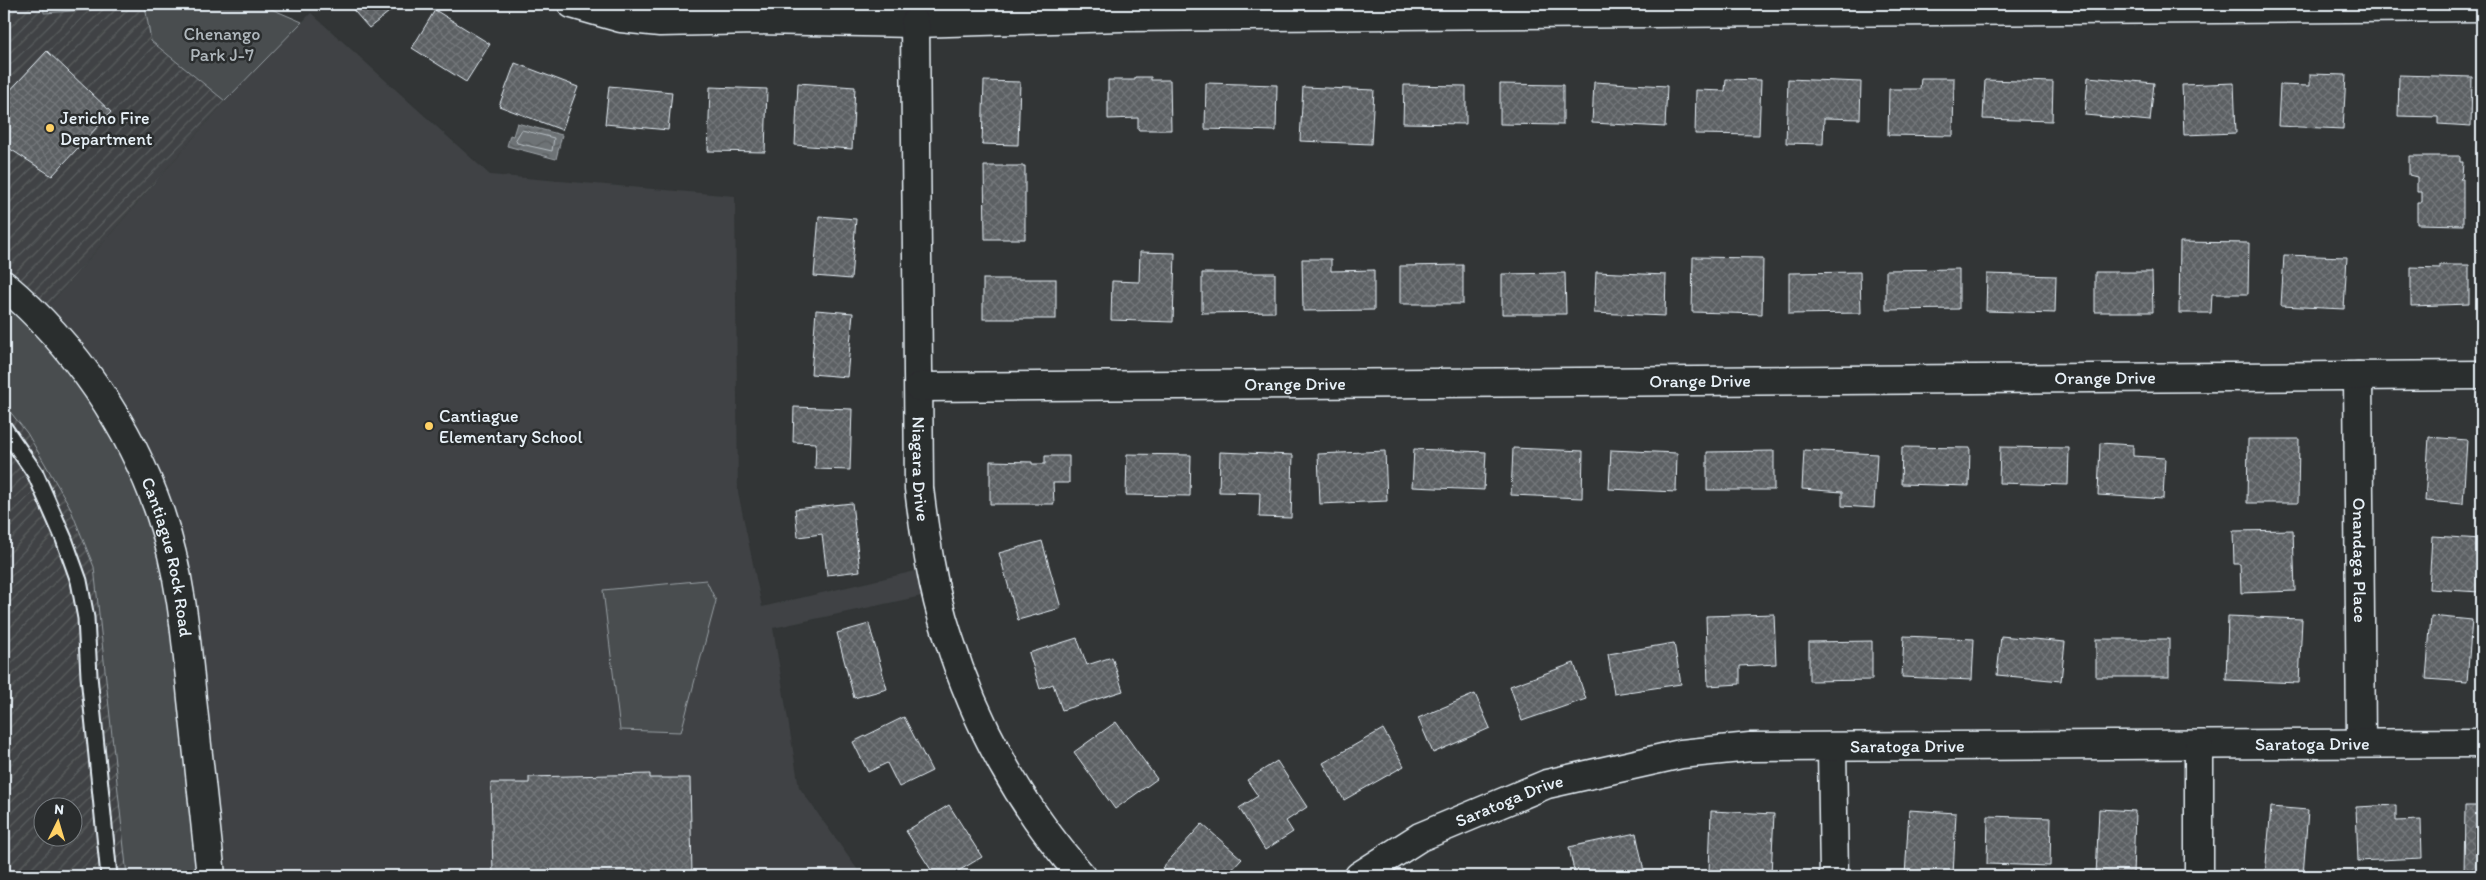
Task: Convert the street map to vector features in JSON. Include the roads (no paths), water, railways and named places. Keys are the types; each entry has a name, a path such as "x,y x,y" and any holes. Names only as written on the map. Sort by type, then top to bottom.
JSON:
{"street":[{"path":"572,4 621,18 660,22 757,12 915,23 1122,11 2482,7"},
{"name":"Niagara Drive","path":"915,23 919,387 918,488 927,551 948,636 974,707 1017,790 1061,853 1082,876"},
{"name":"Cantiague Rock Road","path":"4,285 62,342 102,394 139,458 160,514 178,584 187,635 210,876"},
{"name":"Orange Drive","path":"919,387 2482,375"},
{"name":"Onandaga Place","path":"2358,376 2361,742"},
{"name":"Saratoga Drive","path":"1359,876 1420,837 1546,784 1681,754 1750,747 2199,746 2361,742 2482,742"},
{"path":"2199,746 2199,876"},
{"path":"1832,748 1834,876"}],"lane":[{"path":"4,428 35,473 64,539 79,581 86,618 90,684 110,876"}],"water":[{"path":"517,123 562,135 556,159 507,146 510,135 513,136"}],"place":[{"name":"Jericho Fire Department","path":"50,128"},
{"name":"Cantiague Elementary School","path":"429,426"}],"park label":[{"name":"Chenango Park J-7","path":"222,44"}]}
